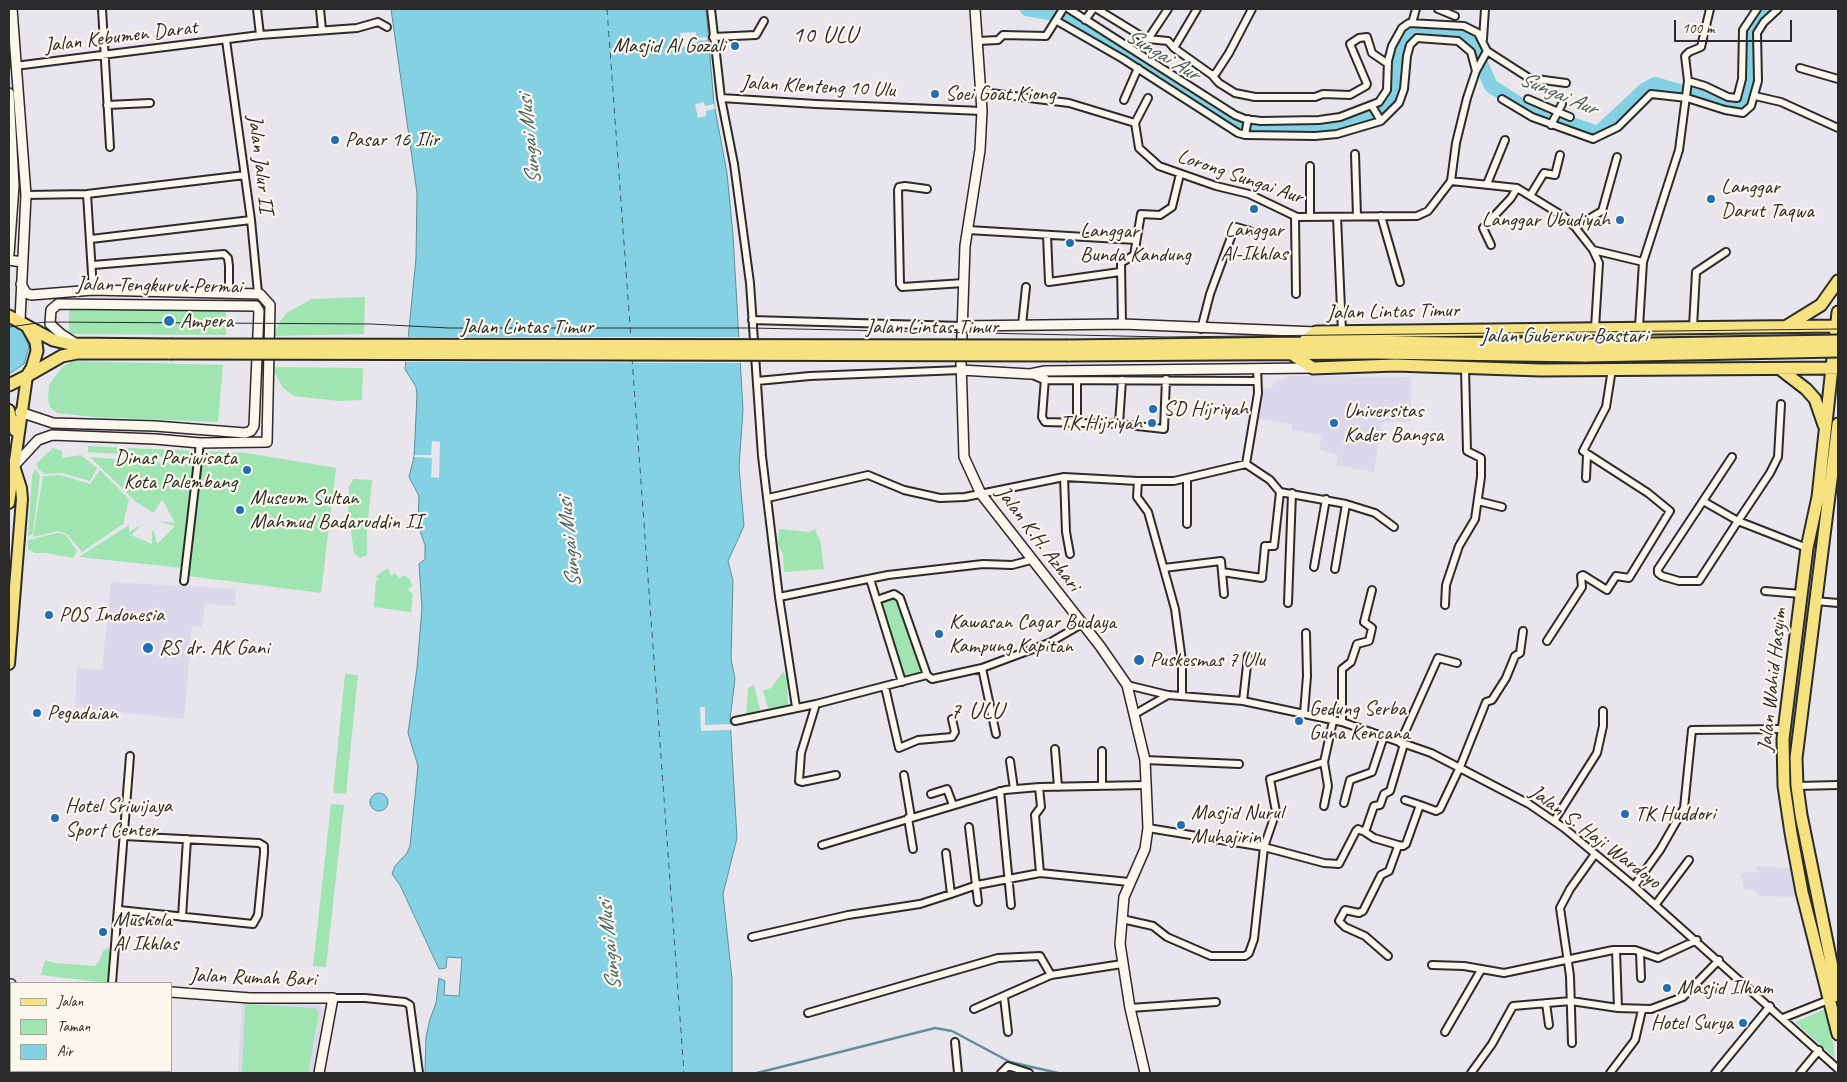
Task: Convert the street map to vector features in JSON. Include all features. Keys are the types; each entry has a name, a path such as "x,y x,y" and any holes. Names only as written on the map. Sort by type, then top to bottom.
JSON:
{"highway":[{"path":"1786,327 1821,305 1838,281"},
{"name":"Jalan Wahid Hasyim","path":"1835,997 1791,833 1784,786 1784,729 1807,548 1818,497 1836,368 1838,312"},
{"name":"Jalan Lintas Timur","path":"9,316 59,342 170,349"},
{"path":"24,323 36,342 38,351 36,360 27,376"},
{"name":"Jalan Lintas Timur","path":"1068,350 1302,343 1316,332 1837,326"},
{"path":"1755,368 1765,353 1767,345 1766,336 1758,327"},
{"path":"1492,343 1500,331"},
{"path":"1387,332 1376,348 1395,365"},
{"name":"Jalan Gubernur Bastari","path":"1302,343 1474,354 1838,341"},
{"name":"Jalan Gubernur Bastari","path":"1290,353 1492,343 1586,351 1838,352"},
{"name":"Jalan Lintas Timur","path":"9,385 62,356 77,353 170,349 1068,350 1290,353"},
{"path":"1290,353 1313,368 1395,365 1491,369 1836,368"},
{"path":"1474,354 1491,369"},
{"path":"1780,369 1806,389 1815,399 1821,410 1827,434"},
{"name":"Jalan Wahid Hasyim","path":"1838,424 1798,725 1797,786 1835,959 1835,997 1838,1034"}],"main road":[{"path":"9,503 20,412 27,376"},
{"path":"9,410 17,439"},
{"path":"9,664 22,499 21,488 14,466"},
{"path":"9,568 17,560"}],"street":[{"path":"102,9 110,147"},
{"path":"258,9 260,35"},
{"path":"320,9 322,30"},
{"path":"711,9 712,38 721,98"},
{"name":"Jalan K.H. Azhari","path":"975,9 982,110 980,150 968,230 964,283 961,442 964,457 981,494 1127,685 1145,760 1148,828 1145,849 1127,890"},
{"path":"978,41 998,40 1003,35 1046,36 1063,9"},
{"path":"1069,9 1235,115 1246,128 1316,136 1337,134 1380,119 1399,103 1404,89 1410,45 1417,38 1458,41 1470,52 1477,70"},
{"path":"1085,20 1095,9 1148,39 1168,41 1174,48 1212,75 1219,83 1236,93 1255,97 1315,97 1322,94 1350,95 1366,86 1367,84 1350,44 1359,38 1367,38 1372,53 1388,64"},
{"path":"1148,39 1168,9"},
{"path":"1174,48 1197,9"},
{"path":"1212,75 1216,73 1229,53 1252,9"},
{"path":"1412,23 1416,9"},
{"path":"1438,9 1455,16"},
{"path":"1452,24 1457,9"},
{"path":"1485,9 1483,39 1486,53 1529,78 1566,83"},
{"path":"1638,327 1643,262 1679,150 1687,97 1687,53 1701,47 1710,9"},
{"path":"1688,83 1705,86 1728,97 1737,98 1742,79 1743,30 1757,9"},
{"path":"1502,99 1532,117 1593,138 1618,127 1651,94 1687,97 1725,110 1743,112 1749,110 1755,96 1758,81 1757,33 1764,22 1778,9"},
{"path":"11,14 12,67 26,195 21,284 24,323"},
{"path":"1057,20 1138,68 1238,133 1246,128 1277,122 1340,117 1373,107 1385,96 1388,64 1399,33 1405,25 1412,23 1452,24 1474,30 1483,39"},
{"path":"712,38 756,35 764,21"},
{"name":"Jalan Kebumen Darat","path":"12,67 260,35 357,28 378,22 387,27"},
{"name":"Jalan Jalur II","path":"226,40 251,220 258,293"},
{"name":"Lorong Sungai Aur","path":"1135,123 1140,150 1158,166 1249,194 1295,216 1417,216 1428,211 1451,181 1456,143 1477,70 1486,53"},
{"path":"1124,100 1138,68"},
{"path":"1800,68 1838,79"},
{"path":"982,92 1069,103 1135,123 1148,98"},
{"path":"9,93 10,152 14,186 9,254"},
{"path":"1755,96 1781,102 1838,128"},
{"name":"Jalan Klenteng 10 Ulu","path":"796,707 779,597 759,426 750,283 734,164 721,98 982,110"},
{"path":"1528,99 1557,114 1570,117"},
{"path":"107,106 150,103"},
{"path":"1552,123 1562,104"},
{"path":"1373,107 1380,119"},
{"path":"1487,184 1505,140"},
{"path":"1355,154 1357,216"},
{"path":"1530,196 1544,173 1555,175 1560,155"},
{"path":"1575,227 1602,211 1617,157"},
{"path":"1310,166 1310,217"},
{"path":"1122,324 1120,263 1133,256 1142,213 1160,215 1172,207 1180,174"},
{"path":"26,195 87,194 245,175"},
{"path":"1451,181 1517,188 1562,216 1575,227 1593,250 1599,262 1595,328"},
{"path":"927,189 905,186 899,187 898,190 900,284 902,287 964,283"},
{"path":"1491,246 1483,228 1511,198 1517,188"},
{"path":"87,194 93,265 93,290"},
{"path":"1295,216 1296,294"},
{"path":"1380,216 1400,282"},
{"path":"1337,217 1342,332"},
{"path":"91,239 251,220"},
{"path":"1201,329 1210,294 1234,229 1236,227 1250,231"},
{"path":"968,230 1136,240"},
{"path":"1047,234 1049,282 1120,272"},
{"path":"1593,250 1643,262"},
{"path":"1693,327 1696,272 1726,252"},
{"path":"93,265 224,254 228,258 229,293"},
{"path":"9,260 22,262"},
{"name":"Jalan Tengkuruk Permai","path":"21,284 28,294 93,290 258,293"},
{"path":"1022,325 1026,287"},
{"path":"58,292 58,304"},
{"path":"14,466 38,440 52,435 155,439 200,444 267,442 270,305 258,293"},
{"name":"Jalan Tengkuruk Permai","path":"20,412 53,423 155,426 245,433 251,431 256,422 259,311 256,306 58,304 51,310 50,324 60,334 78,344"},
{"path":"752,320 962,326 1122,324 1201,329 1316,332"},
{"path":"1045,376 1257,368 1313,368"},
{"path":"1248,458 1258,393 1257,368"},
{"path":"1445,605 1448,579 1461,541 1475,519 1478,501 1481,458 1468,452 1465,368"},
{"path":"1547,641 1582,586 1581,576 1584,575 1607,590 1616,576 1629,578 1670,511 1636,485 1587,455 1583,448 1606,407 1612,369"},
{"path":"757,382 810,376 961,370 1030,374 1077,381 1166,379 1257,381"},
{"path":"1045,376 1042,420 1045,422 1119,424 1164,429 1166,379"},
{"path":"1119,424 1122,380"},
{"path":"1077,381 1077,422"},
{"path":"1732,456 1658,570 1658,573 1662,576 1679,580 1697,581 1770,473 1778,457 1781,404"},
{"path":"155,426 155,439"},
{"path":"184,581 200,444"},
{"path":"1586,478 1587,455"},
{"path":"768,498 868,475 904,490 928,496 963,497 1064,477 1160,482 1187,478 1248,458"},
{"path":"1248,458 1280,492 1326,499 1375,513 1394,528"},
{"path":"1064,477 1066,532 1070,554"},
{"path":"1187,478 1187,524"},
{"path":"1138,481 1138,497 1148,512 1164,568 1179,634 1182,696"},
{"path":"1222,572 1262,578 1265,546 1274,546 1280,492"},
{"path":"1288,603 1292,493"},
{"path":"1314,567 1326,499"},
{"path":"1478,501 1502,507"},
{"path":"1704,501 1738,521 1807,548"},
{"path":"1335,569 1346,504"},
{"path":"779,597 870,579 983,564 1012,566 1031,560"},
{"path":"1164,568 1222,562 1224,594"},
{"path":"870,579 902,682"},
{"path":"1342,722 1342,669 1351,662 1357,644 1369,642 1372,628 1364,622 1372,590"},
{"path":"1765,591 1801,594"},
{"path":"877,600 894,594 900,598 927,675"},
{"path":"1815,601 1838,603"},
{"path":"735,721 816,704 927,675 936,679 982,668 1049,643 1082,624"},
{"path":"1405,800 1438,811 1460,768 1486,703 1492,700 1506,678 1516,656 1520,653 1523,631"},
{"path":"1304,712 1307,676 1306,633"},
{"path":"1243,701 1248,656"},
{"path":"1365,832 1373,808 1380,805 1384,794 1390,790 1402,744 1438,658 1456,663"},
{"path":"982,668 996,734"},
{"name":"Jalan S. Haji Wardoyo","path":"1127,685 1168,696 1243,701 1304,712 1342,722 1431,754 1529,804 1596,854 1656,904 1838,1069"},
{"path":"886,687 898,747 918,740 952,737 955,734 952,719"},
{"name":"Jalan S. Haji Wardoyo","path":"1135,714 1168,696"},
{"path":"816,704 801,753 799,781 836,775"},
{"path":"1554,822 1597,752 1604,726 1603,711"},
{"path":"1324,806 1328,786 1324,762 1333,721"},
{"path":"1634,886 1660,850 1684,808 1692,730 1784,729"},
{"path":"1344,803 1350,780 1372,772 1384,736"},
{"path":"1055,749 1058,787"},
{"path":"1102,751 1102,785"},
{"path":"112,982 130,756"},
{"path":"1010,760 1014,789"},
{"path":"1145,760 1239,764"},
{"path":"1122,918 1153,926 1167,936 1211,956 1245,956 1252,948 1254,940 1264,848 1276,812 1270,779 1324,762"},
{"path":"904,775 913,849"},
{"path":"822,845 909,817 1014,789 1147,785"},
{"path":"1797,786 1838,785"},
{"path":"1040,787 1041,807 1035,815 1040,873"},
{"path":"931,794 947,789 953,805"},
{"path":"1000,792 1011,904"},
{"path":"1148,828 1264,848 1337,865 1358,829 1374,838 1404,846 1420,805"},
{"path":"969,827 978,902"},
{"path":"119,910 253,924 258,915 264,853 264,846 260,843 124,836"},
{"path":"182,917 187,839"},
{"path":"1388,956 1365,936 1342,925 1339,919 1345,910 1360,913 1363,911 1381,875 1389,871 1398,845"},
{"path":"946,853 951,894"},
{"path":"1572,1042 1572,1001 1560,905 1596,854"},
{"path":"1656,904 1689,860"},
{"path":"752,937 848,915 920,904 977,884 1008,877 1040,873 1127,890 1122,918 1122,964 1144,1071"},
{"path":"1432,965 1464,966 1494,972 1514,972 1567,958 1616,950 1640,952 1658,958 1697,940"},
{"path":"1616,950 1618,1008"},
{"path":"1640,952 1641,978"},
{"path":"808,1013 998,958 1040,956 1051,975"},
{"path":"1471,1073 1492,1044 1513,1006 1572,1001 1618,1008 1651,1009 1683,997 1719,960"},
{"path":"974,1009 1051,975 1122,964"},
{"path":"1445,1032 1482,970"},
{"name":"Jalan Rumah Bari","path":"172,992 250,998 332,998"},
{"path":"1004,997 1008,1032"},
{"path":"1783,1018 1835,997"},
{"path":"319,1073 332,998 365,998 405,1002 410,1005 419,1073"},
{"path":"1130,1008 1216,1002"},
{"path":"1546,1003 1549,1025"},
{"path":"1715,1073 1770,1006"},
{"path":"1610,1073 1635,1040 1642,1010"},
{"path":"955,1042 958,1073"},
{"path":"1800,1073 1819,1050"},
{"path":"1001,1073 1008,1066 1029,1073"}],"shaded area":[{"name":"Universitas Kader Bangsa","path":"1289,376 1411,377 1411,422 1382,422 1374,472 1336,465 1338,455 1319,450 1322,435 1292,430 1292,424 1259,419 1263,388 1270,389 1276,381"},
{"name":"RS dr. AK Gani","path":"111,582 236,589 235,606 205,604 202,627 192,626 184,719 75,707 77,668 102,670"},
{"path":"1757,866 1794,869 1799,897 1759,896 1754,890 1744,889 1741,874 1746,872 1756,873"},
{"path":"242,1000 319,1004 324,1009 313,1073 238,1073"}],"green space":[{"path":"365,297 364,334 274,336 278,324 288,312 312,299"},
{"path":"69,308 226,311 226,335 69,334"},
{"path":"73,361 223,365 218,422 93,417 57,413 50,407 48,399 49,385 62,367"},
{"path":"272,367 363,368 362,400 339,401 294,396 283,388"},
{"path":"88,446 195,451 194,459 88,452"},
{"path":"53,448 62,451 62,458 81,455 97,468 90,481 62,473 45,474 38,469 36,464"},
{"path":"202,451 247,453 336,468 321,593 188,576"},
{"path":"90,457 194,465 183,568 79,557 129,525 129,532 142,524 131,535 152,544 152,531 154,531 157,544 175,526 159,521 175,523 162,499 154,513 136,502"},
{"path":"35,469 40,476 33,533 28,537 32,476"},
{"path":"100,470 129,499 123,524 82,552 67,534 58,531 33,537 43,476 60,475 90,484"},
{"path":"354,479 372,480 367,529 367,555 360,558 354,553 348,511 349,486"},
{"path":"779,529 809,532 815,529 821,544 824,569 784,572 783,554 778,545"},
{"path":"57,533 66,535 77,551 73,558 35,553 28,549 28,540"},
{"path":"388,568 391,576 395,573 400,579 403,575 410,579 412,586 408,590 413,594 411,612 374,607 376,580 379,580 376,576"},
{"path":"897,598 923,671 905,677 881,603"},
{"path":"783,672 787,678 788,705 768,708 763,691 771,688"},
{"path":"345,674 358,675 346,794 333,793"},
{"path":"754,685 760,710 746,715 748,688"},
{"path":"331,804 344,805 326,967 313,966"},
{"path":"107,948 113,952 108,982 41,975 45,960 54,963 95,966 100,960 103,951"},
{"path":"245,1004 315,1008 319,1013 308,1073 242,1073"},
{"path":"1828,1008 1835,1058 1795,1022"}],"water":[{"name":"Sungai Musi","path":"391,9 706,9 714,104 727,173 733,235 743,410 739,467 744,526 728,561 733,581 731,659 735,679 730,719 737,838 723,894 732,979 732,1073 425,1073 426,1037 436,1003 439,978 445,981 444,995 459,996 462,958 447,957 446,968 439,969 400,885 392,874 395,866 407,853 410,846 418,766 408,733 417,668 422,608 419,564 425,559 425,545 418,525 419,496 409,477 414,457 417,395 416,387 405,369 416,258 417,193"},
{"path":"9,322 23,331 29,347 24,364 9,374"},
{"path":"375,793 383,793 388,798 386,809 375,811 370,806 370,798"}],"pier":[{"path":"696,32 696,38 707,37 707,40 696,41 696,46 681,47 680,33"},
{"path":"704,102 705,106 714,104 715,109 706,111 706,116 698,118 695,104"},
{"path":"405,337 742,337 743,363 402,362"},
{"path":"432,441 440,442 439,478 431,477 432,458 414,457 415,455 431,455"},
{"path":"700,707 705,707 705,725 731,724 731,730 701,731"}],"waterway":[{"name":"Sungai Aur","path":"1027,9 1054,14 1189,94 1243,129 1262,131 1347,126 1384,110 1392,98 1396,77 1396,62 1402,43 1412,34 1452,34 1464,38 1473,45 1491,86 1524,107 1598,133 1644,90 1655,84 1732,106 1740,103 1750,83 1748,37 1769,9"},
{"path":"757,1073 935,1028 952,1031 1010,1062 1058,1073"}],"ferry route":[{"path":"607,9 631,339"},
{"path":"632,358 684,1073"}],"tram line":[{"path":"9,327 45,322 371,324 449,328 751,328 1166,337 1838,329"}],"place":[{"name":"Masjid Al Gozali","path":"735,46"},
{"name":"Soei Goat Kiong","path":"935,94"},
{"name":"Pasar 16 Ilir","path":"335,140"},
{"name":"Langgar Darut Taqwa","path":"1711,199"},
{"name":"Langgar Al-Ikhlas","path":"1254,209"},
{"name":"Langgar Ubudiyah","path":"1620,220"},
{"name":"Langgar Bunda Kandung","path":"1070,243"},
{"name":"Ampera","path":"169,321"},
{"name":"SD Hijriyah","path":"1153,409"},
{"name":"TK Hijriyah","path":"1152,423"},
{"name":"Universitas Kader Bangsa","path":"1334,423"},
{"name":"Dinas Pariwisata Kota Palembang","path":"247,470"},
{"name":"Museum Sultan Mahmud Badaruddin II","path":"240,510"},
{"name":"POS Indonesia","path":"49,615"},
{"name":"Kawasan Cagar Budaya Kampung Kapitan","path":"939,634"},
{"name":"RS dr. AK Gani","path":"148,648"},
{"name":"Puskesmas 7 Ulu","path":"1139,660"},
{"name":"Pegadaian","path":"37,713"},
{"name":"Gedung Serba Guna Kencana","path":"1299,721"},
{"name":"TK Huddori","path":"1625,814"},
{"name":"Hotel Sriwijaya Sport Center","path":"55,818"},
{"name":"Masjid Nurul Muhajirin","path":"1181,825"},
{"name":"Mushola Al Ikhlas","path":"103,932"},
{"name":"Masjid Ilham","path":"1667,988"},
{"name":"Hotel Surya","path":"1743,1023"}],"district":[{"name":"10 ULU","path":"825,36"},
{"name":"7 ULU","path":"977,712"}]}
